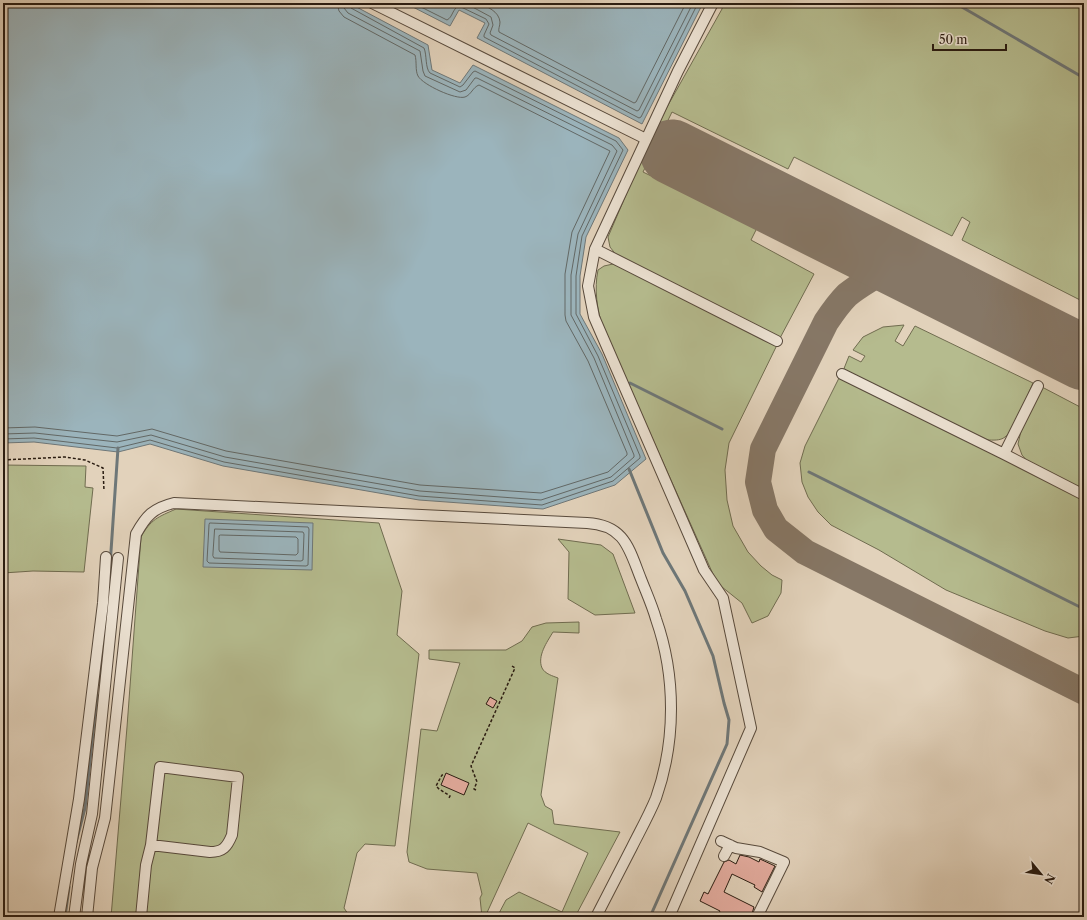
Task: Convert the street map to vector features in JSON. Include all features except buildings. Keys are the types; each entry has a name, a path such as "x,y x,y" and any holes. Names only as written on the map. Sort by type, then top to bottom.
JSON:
{"street":[{"path":"372,3 646,139"},
{"path":"669,917 751,728 723,598 704,570 594,317 588,286 595,249 678,71 713,3"},
{"path":"595,249 778,341"},
{"path":"842,374 1084,495"},
{"path":"1004,454 1038,386"},
{"path":"87,917 92,868 105,818 136,534 143,520 153,511 162,506 174,503 594,523 610,527 620,535 628,546 657,619 667,659 671,718 670,737 656,798 596,917"},
{"path":"59,917 66,854 80,792 103,603 106,557"},
{"path":"74,917 81,864 92,814 118,558"},
{"path":"140,917 146,865 151,845 160,768 238,777 232,835 229,843 224,849 218,852 210,852 151,845"},
{"path":"724,856 726,843 736,848 760,852 784,862 757,917"}],"path":[{"path":"3,460 65,457 85,460 103,468 104,491"},
{"path":"476,790 474,789 477,782 471,766 515,668 512,666"},
{"path":"443,776 442,775 436,786 450,796 450,798"}],"green space":[{"path":"723,3 1084,3 1084,302 962,240 970,222 962,217 952,236 794,157 788,169 672,112 643,172 757,228 751,240 814,274 780,338 617,256 610,247 608,237 637,169 667,107 722,9"},
{"path":"613,264 777,345 729,443 725,470 727,500 733,526 748,552 761,566 772,575 782,580 781,593 768,616 752,623 742,603 717,583 603,328 597,299 596,285 598,270 604,266"},
{"path":"904,325 895,341 903,346 915,326 1033,383 1017,420 1005,437 999,440 987,440 843,371 849,356 861,362 865,356 853,350 863,337 883,327"},
{"path":"840,376 1084,499 1084,636 1068,638 1045,631 946,590 879,550 831,525 818,512 808,497 802,482 800,463 805,446"},
{"path":"1042,387 1084,409 1084,491 1029,463 1022,455 1018,444 1021,431"},
{"path":"3,465 86,466 85,487 93,488 84,572 33,571 3,573"},
{"path":"176,509 379,523 402,591 397,635 419,654 395,846 365,844 357,853 344,908 350,917 111,917 141,537 152,522 164,514"},
{"path":"558,539 601,545 613,554 635,613 595,615 568,599 569,552"},
{"path":"579,622 579,633 553,632 542,654 541,663 543,670 558,678 541,795 545,806 552,810 554,824 620,832 575,917 497,917 506,900 519,892 562,912 588,853 528,823 485,917 482,917 480,898 482,894 477,873 427,869 409,862 407,852 421,729 437,731 460,663 429,659 429,650 506,650 522,641 532,627 546,623"}],"water":[{"path":"3,3 349,3 428,45 432,70 460,83 473,65 619,138 628,150 586,237 580,276 580,314 602,354 646,459 615,485 543,509 419,500 223,466 150,444 118,452 34,442 3,443"},
{"path":"405,3 703,3 642,124 477,38 485,23 459,10 450,26"},
{"path":"205,519 313,523 312,570 203,567"}],"waterway":[{"path":"955,3 1084,78"},
{"path":"630,383 722,429"},
{"path":"110,566 118,448"},
{"path":"629,469 663,553 685,591 713,656 729,720 727,744 650,917"},
{"path":"809,472 1084,609"},
{"path":"76,842 85,808 97,695"},
{"path":"65,917 69,887"}],"taxiway":[{"path":"897,264 865,282 847,295 826,322 763,449 758,482 765,510 776,529 805,552 1084,692"}],"runway":[{"path":"672,152 1084,358"}]}
